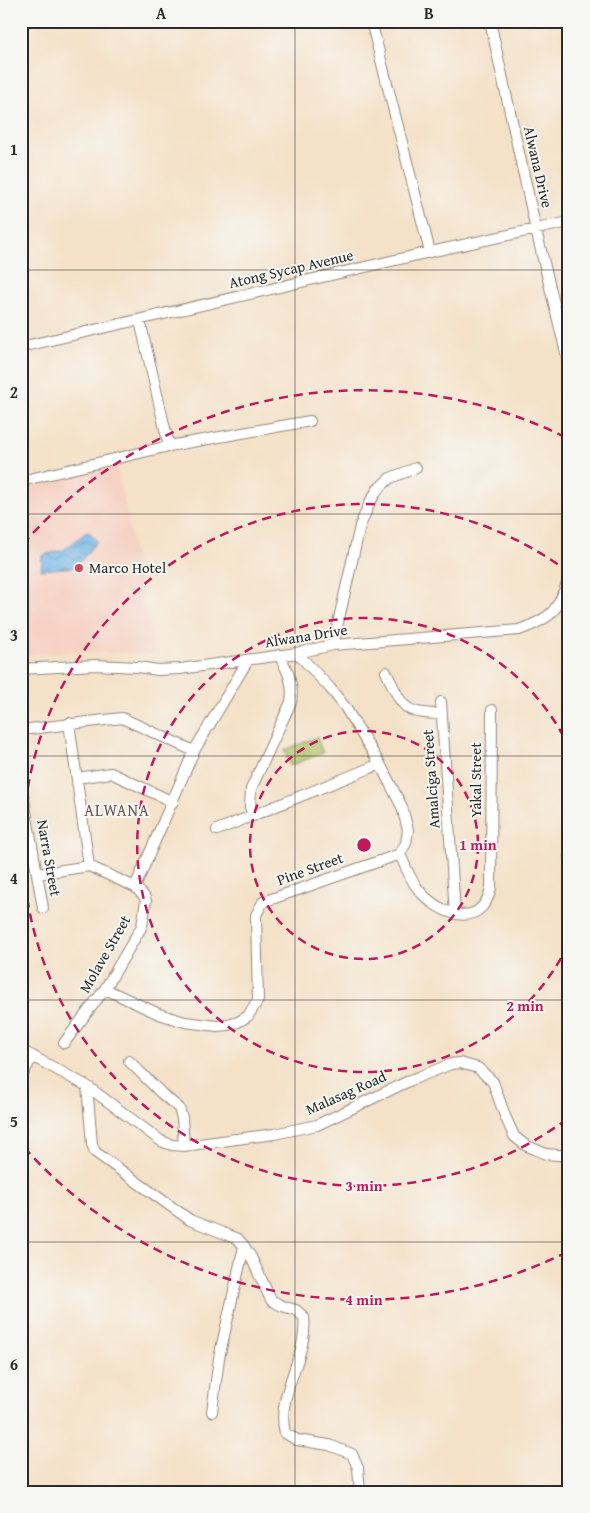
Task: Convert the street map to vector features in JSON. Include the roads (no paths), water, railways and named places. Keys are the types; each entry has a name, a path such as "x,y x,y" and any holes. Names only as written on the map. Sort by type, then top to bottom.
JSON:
{"street":[{"path":"370,21 430,252"},
{"name":"Alwana Drive","path":"490,21 536,230 568,361 569,378"},
{"name":"Atong Sycap Avenue","path":"21,347 140,321 430,252 569,222"},
{"path":"140,321 169,446"},
{"path":"21,481 169,446 310,422"},
{"path":"333,645 360,526 370,502 378,489 390,478 416,468"},
{"name":"Alwana Drive","path":"21,669 95,665 158,670 297,653 333,645 519,630 548,617 561,599 569,578"},
{"path":"297,653 345,707 380,764 402,807 408,830 406,843 400,854 418,888 437,906 455,914"},
{"path":"252,816 250,807 251,789 291,702 292,683 279,655"},
{"path":"36,874 89,866 135,887 194,751 248,660"},
{"path":"386,672 399,697 411,711 422,714 442,714"},
{"name":"Amalciga Street","path":"441,702 455,914"},
{"name":"Yakal Street","path":"455,914 468,914 483,908 489,899 491,888 492,710"},
{"path":"21,730 122,718 194,751"},
{"path":"70,723 89,866"},
{"path":"217,830 380,764"},
{"path":"77,778 111,773 172,802"},
{"name":"Narra Street","path":"21,783 43,908"},
{"name":"Pine Street","path":"105,989 159,1014 185,1022 217,1026 238,1022 248,1016 258,1000 256,915 263,902 400,854"},
{"name":"Molave Street","path":"64,1043 105,989 142,926 146,901 144,896 135,887"},
{"name":"Malasag Road","path":"21,1050 87,1086 161,1141 172,1145 184,1146 274,1134 317,1125 411,1080 451,1064 460,1063 478,1068 493,1082 514,1136 525,1145 546,1154 569,1156"},
{"path":"21,1077 34,1056"},
{"path":"129,1061 179,1108 182,1118 184,1146"},
{"path":"87,1086 92,1144 95,1152 190,1220 238,1239 244,1246 271,1300 296,1310 304,1317 306,1330 288,1390 282,1423 285,1433 296,1440 329,1445 352,1454 358,1468 360,1492"},
{"path":"212,1412 218,1358 244,1246"}],"water":[{"path":"88,531 97,541 76,567 41,570 42,555 64,550"}],"place":[{"name":"Marco Hotel","path":"79,568"}],"district":[{"name":"ALWANA","path":"117,810"}]}
